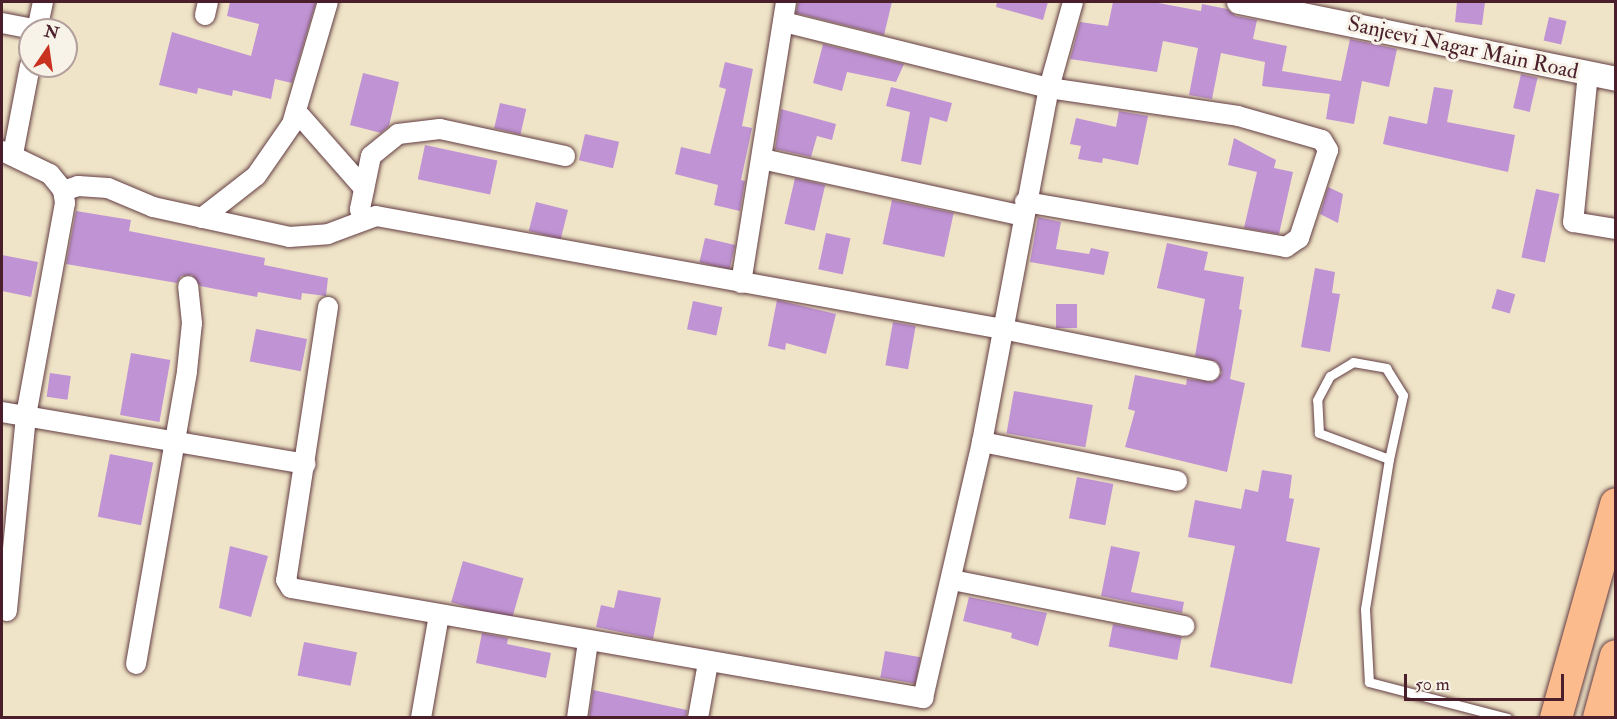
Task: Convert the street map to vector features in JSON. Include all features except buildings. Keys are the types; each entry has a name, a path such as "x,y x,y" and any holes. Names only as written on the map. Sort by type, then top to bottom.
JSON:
{"highway":[{"path":"1556,717 1616,504"},
{"path":"1599,717 1616,656"}],"street":[{"path":"40,18 43,2"},
{"path":"202,218 256,176 296,111 328,2"},
{"path":"741,283 786,2"},
{"path":"328,307 288,585 296,590 588,642 923,698 982,442 1024,209 1049,88 1073,2"},
{"name":"Sanjeevi Nagar Main Road","path":"1239,2 1286,6 1616,79"},
{"path":"762,159 1024,209 1286,247 1299,238 1328,150 1322,140 1238,116 1049,88 784,22"},
{"path":"2,23 18,26"},
{"path":"1588,73 1573,222 1616,229"},
{"path":"7,611 26,416 65,203 63,191 50,174 7,153 27,78"},
{"path":"296,111 364,188"},
{"path":"362,218 368,162 381,145 398,134 440,129 565,156"},
{"path":"63,191 78,186 108,189 153,207 290,237 313,237 362,218 376,216 1002,329 1210,371"},
{"path":"135,664 177,442 192,323 188,286"},
{"path":"2,412 306,464"},
{"path":"982,442 1177,481"},
{"path":"952,580 1185,626"},
{"path":"422,717 439,615"},
{"path":"577,717 588,642"},
{"path":"698,717 708,663"}],"lane":[{"path":"1389,459 1319,433 1317,400 1330,376 1353,362 1386,368 1403,395 1389,459 1365,609 1370,682 1507,717"}]}
